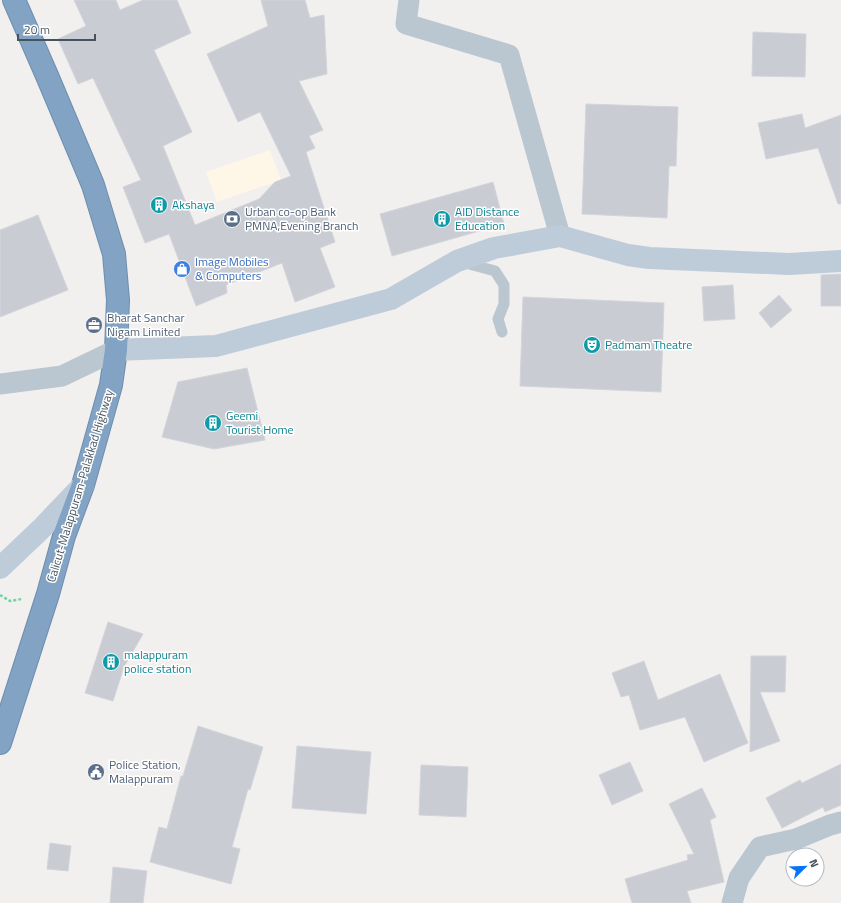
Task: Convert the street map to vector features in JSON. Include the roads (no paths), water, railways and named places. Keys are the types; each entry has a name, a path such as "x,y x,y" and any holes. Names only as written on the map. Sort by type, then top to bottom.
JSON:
{"highway":[{"name":"Calicut-Malappuram-Palakkad Highway","path":"0,744 46,602 64,536 83,484 111,385 116,350 118,300 114,254 93,185 14,0"}],"street":[{"path":"409,0 406,24 509,55 560,236"},
{"path":"0,384 62,376 116,350 216,346 391,299 458,261 494,248 560,236 628,255 649,258 789,264 841,261"},
{"path":"0,568 41,529 83,484"},
{"path":"732,903 739,878 760,847 796,839 830,824 841,822"}],"lane":[{"path":"458,261 495,271 504,285 504,304 498,319 502,332"}],"place":[{"name":"Akshaya","path":"159,205"},
{"name":"Urban co-op Bank PMNA,Evening Branch","path":"232,219"},
{"name":"AID Distance Education","path":"442,219"},
{"name":"Image Mobiles & Computers","path":"182,269"},
{"name":"Bharat Sanchar Nigam Limited","path":"94,325"},
{"name":"Padmam Theatre","path":"592,345"},
{"name":"Geemi Tourist Home","path":"213,423"},
{"name":"malappuram police station","path":"111,662"},
{"name":"Police Station, Malappuram","path":"96,772"}]}
